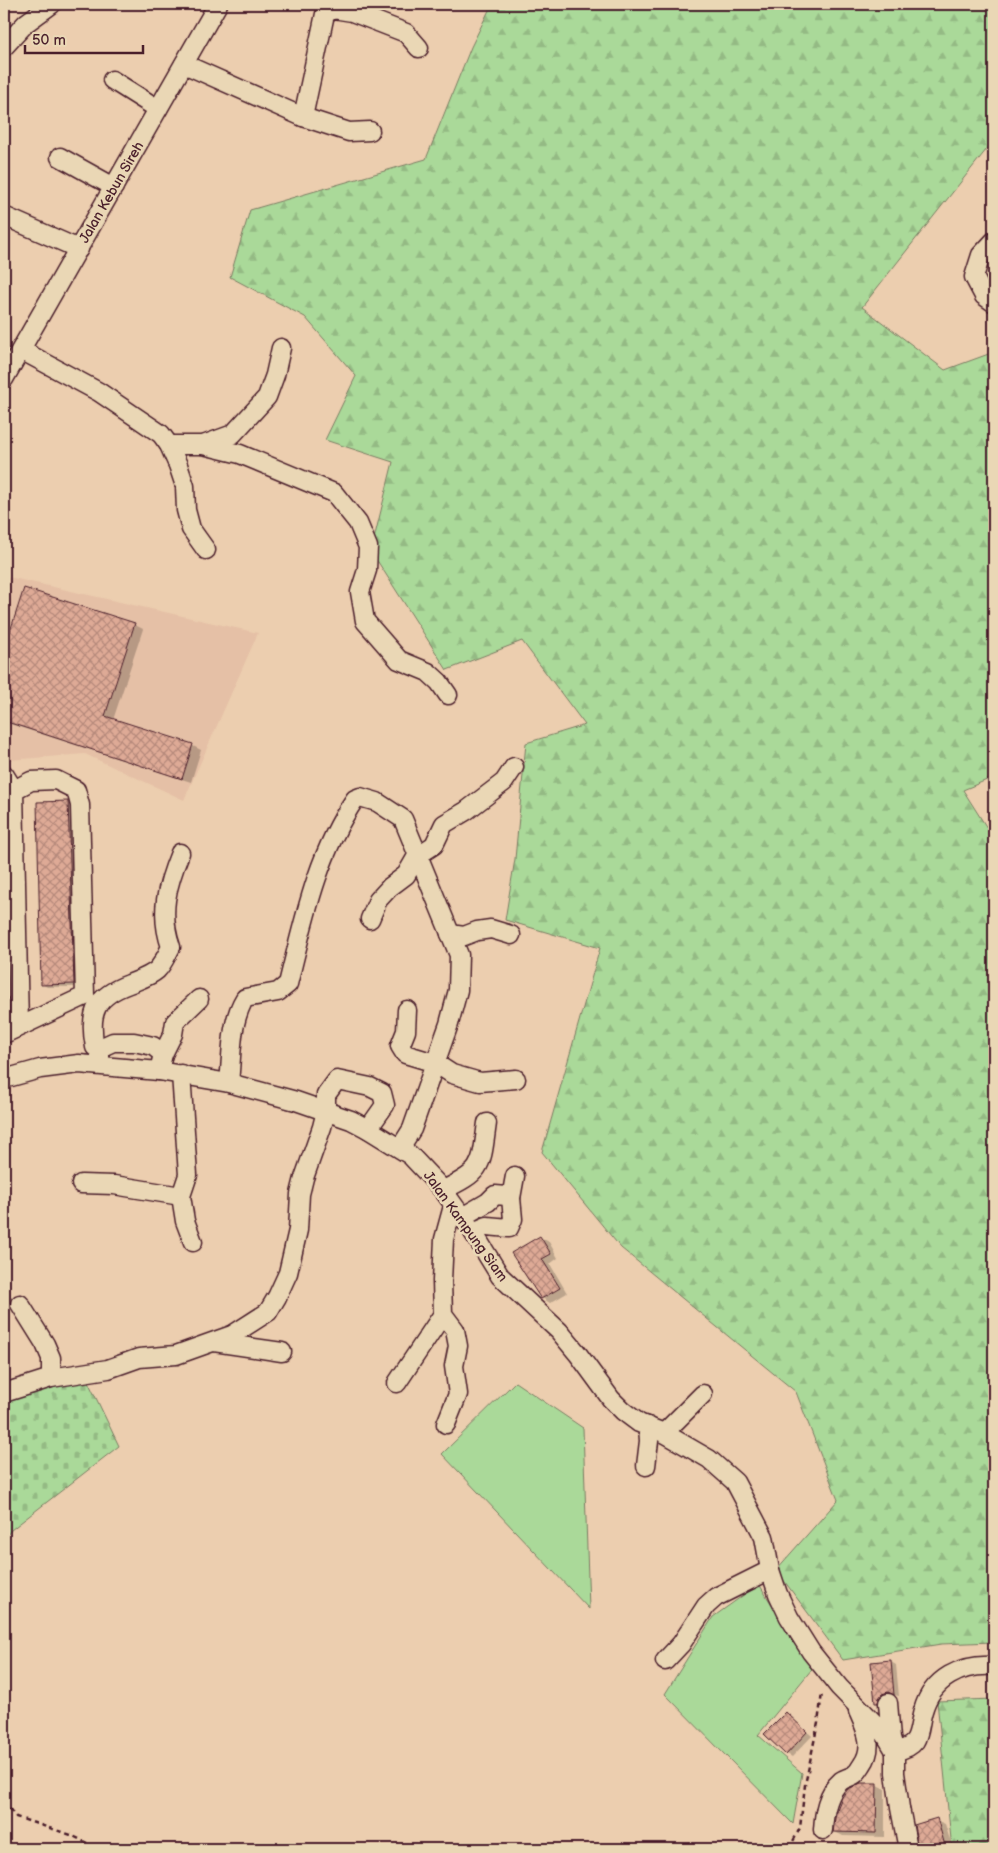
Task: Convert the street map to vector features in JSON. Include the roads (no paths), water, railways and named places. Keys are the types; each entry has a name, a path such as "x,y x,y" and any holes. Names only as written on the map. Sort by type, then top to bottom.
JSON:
{"street":[{"path":"4,47 26,23 52,4"},
{"name":"Jalan Kebun Sireh","path":"4,379 218,4"},
{"path":"303,117 325,14 332,8 361,15 406,33 419,48"},
{"path":"184,64 303,117 348,132 370,131"},
{"path":"112,80 158,108"},
{"path":"60,157 114,187"},
{"path":"4,216 79,249"},
{"path":"994,241 981,255 974,277 984,296 994,303"},
{"path":"203,445 233,434 267,397 275,376 281,348"},
{"path":"22,350 99,392 161,434 169,446 184,486 186,510 191,529 206,550"},
{"path":"169,446 203,445 240,454 334,494 358,523 368,547 367,570 360,592 365,621 399,660 428,672 439,682 448,696"},
{"path":"370,920 378,900 390,887 406,875 417,856 434,846 444,824 466,811 504,782 514,767"},
{"path":"4,774 14,790 10,867 12,1030 85,996 80,805 76,790 56,780 31,781 14,790"},
{"path":"229,1084 235,1022 239,1007 245,998 278,992 288,984 315,880 340,824 355,799 360,798 377,802 403,819 459,955 458,990 449,1024 412,1129 400,1148"},
{"path":"161,1063 153,1046 134,1042 113,1042 100,1056 95,1047 93,1023 99,1002 106,994 157,970 171,947 165,930 165,907 169,880 180,853"},
{"path":"450,934 464,936 477,931 491,929 511,934"},
{"path":"161,1063 173,1034 175,1022 199,999"},
{"path":"407,1010 406,1031 400,1046 405,1054 435,1064 452,1074 480,1082 516,1079"},
{"name":"Jalan Kampung Siam","path":"4,1078 100,1056 161,1063 181,1074 268,1093 326,1111 368,1129 410,1155 442,1190 473,1232 500,1276 559,1331 622,1411 638,1423 656,1430 709,1459 735,1482 764,1537 770,1570 778,1594 789,1617 838,1687 885,1734 894,1751"},
{"path":"181,1074 188,1175 181,1196 185,1221 193,1242"},
{"path":"4,1393 51,1378 108,1369 139,1358 176,1355 214,1342 256,1321 268,1312 288,1273 298,1230 300,1194 304,1178 326,1111 326,1095 337,1080 370,1087 382,1092 385,1105 368,1129"},
{"path":"442,1190 475,1173 483,1155 487,1123"},
{"path":"473,1232 487,1226 509,1228 513,1219 511,1198 515,1176"},
{"path":"81,1184 114,1185 181,1196"},
{"path":"397,1383 443,1314 442,1253 448,1221 458,1212 488,1202 494,1195 511,1198"},
{"path":"20,1304 45,1344 51,1358 51,1378"},
{"path":"443,1314 456,1330 458,1346 454,1366 458,1394 446,1424"},
{"path":"214,1342 282,1352"},
{"path":"646,1466 649,1441 656,1430 703,1394"},
{"path":"665,1661 682,1644 706,1606 716,1597 770,1570"},
{"path":"894,1751 910,1746 916,1740 926,1701 938,1683 946,1676 960,1670 994,1666"},
{"path":"823,1830 825,1809 831,1794 841,1781 856,1774 866,1759 870,1743 854,1703"},
{"path":"888,1703 895,1773 908,1849"}]}
